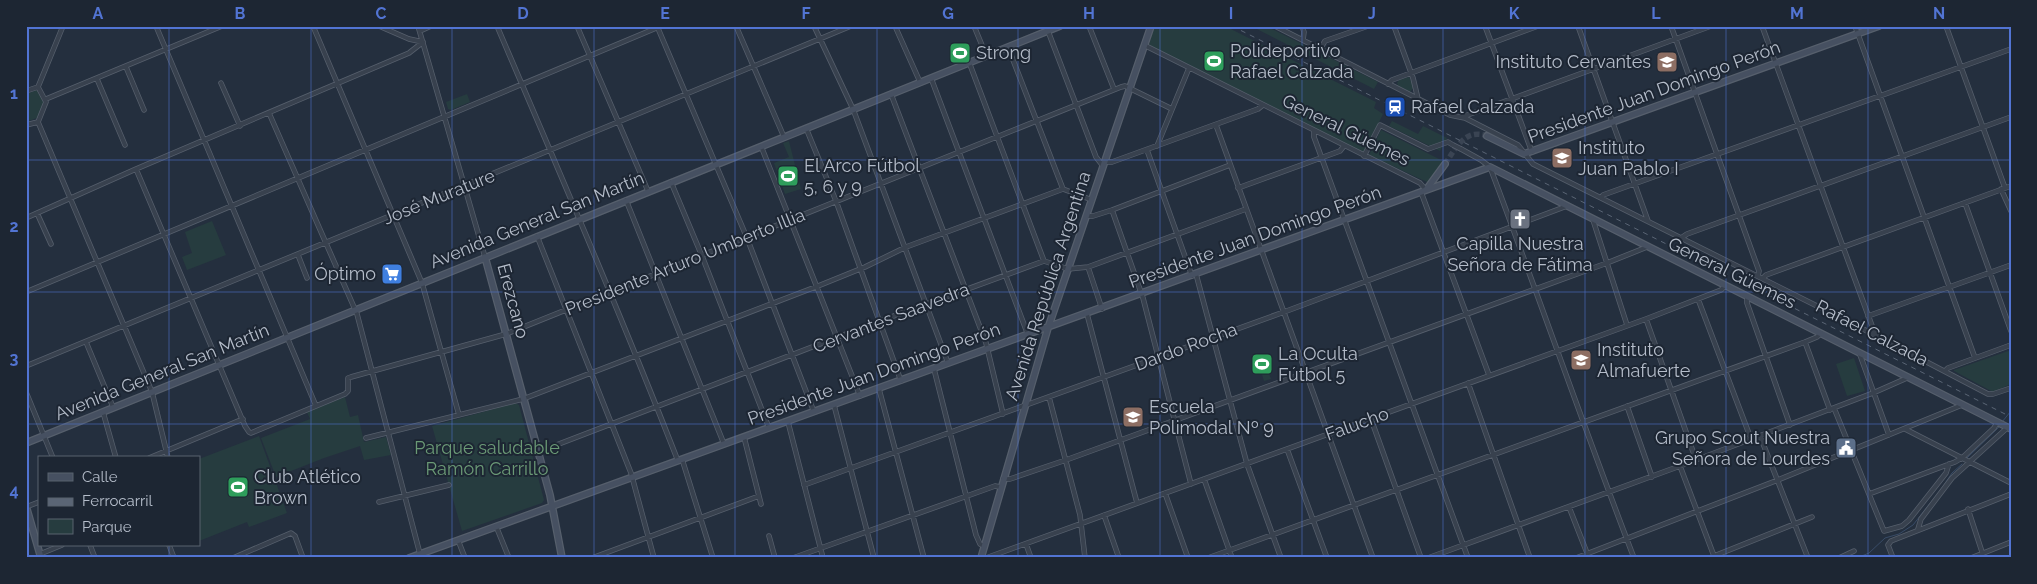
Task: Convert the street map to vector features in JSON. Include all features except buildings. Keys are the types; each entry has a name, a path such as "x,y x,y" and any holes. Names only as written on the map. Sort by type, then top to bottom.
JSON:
{"street":[{"path":"26,91 38,87 63,26"},
{"path":"156,26 316,406"},
{"path":"167,456 152,392 38,122 46,99 222,26"},
{"path":"313,26 422,283 458,415"},
{"path":"419,29 431,26"},
{"path":"498,26 552,150 680,460 713,558"},
{"path":"577,26 648,191"},
{"path":"736,26 784,137"},
{"path":"814,26 853,109 949,364"},
{"name":"José Murature","path":"26,366 851,26"},
{"path":"895,26 920,82"},
{"path":"974,26 986,55"},
{"path":"1089,26 1114,89"},
{"name":"Avenida República Argentina","path":"981,558 1000,487 1048,328 1151,26"},
{"name":"Rafael Calzada","path":"1275,26 1450,115 1462,117 1518,145 1533,164 1991,394 2011,388"},
{"path":"1302,26 1304,32 1303,40"},
{"path":"1320,49 1325,41 1368,26"},
{"path":"1394,26 1411,72 1418,99"},
{"path":"1485,26 1532,152"},
{"path":"1388,84 1392,80 1411,72 1538,26"},
{"path":"1578,26 1648,221"},
{"path":"1671,26 1760,271 1758,276"},
{"path":"1462,117 1711,26"},
{"path":"1762,26 1875,335"},
{"path":"1855,26 1975,358"},
{"name":"Presidente Juan Domingo Perón","path":"1524,154 1879,26"},
{"path":"1946,26 2011,211"},
{"path":"381,27 423,42"},
{"path":"26,292 658,27 747,238 814,412"},
{"name":"Avenida General San Martín","path":"26,443 1056,27"},
{"name":"Erezcano","path":"419,29 466,186 538,452 552,506 562,558"},
{"path":"1048,31 1096,156 1103,164 1216,126 1258,109 1263,105"},
{"path":"26,218 409,53 423,42"},
{"name":"General Güemes","path":"1144,45 1420,183 1424,191"},
{"path":"1008,47 1063,189"},
{"path":"1601,198 2011,48"},
{"path":"969,62 1044,260 1068,269 1088,267 1246,209"},
{"path":"126,67 144,110"},
{"path":"1157,146 1190,68"},
{"path":"931,78 1028,335"},
{"path":"97,79 125,145"},
{"path":"222,84 240,126"},
{"name":"Presidente Arturo Umberto Illia","path":"243,420 249,432 346,393 348,378 506,334 1076,104 1123,86 1129,88"},
{"path":"38,87 46,99"},
{"path":"1129,88 1172,109"},
{"path":"892,94 987,349 1003,414"},
{"path":"270,113 355,310 406,496 415,556"},
{"path":"1681,238 2011,117"},
{"path":"26,125 38,122"},
{"path":"1364,156 1380,124 1428,148 1448,142 1490,167 1536,289 1582,422 1634,558"},
{"path":"1216,126 1306,372 1352,506 1373,558"},
{"path":"806,128 836,202 901,381"},
{"path":"1314,131 1366,280 1468,558"},
{"path":"1487,136 1524,154"},
{"path":"761,146 860,396"},
{"path":"1238,188 1340,150 1344,146"},
{"path":"1147,150 1176,234 1194,275 1214,338 1247,464 1281,558"},
{"path":"1445,164 1424,191 1443,253 1490,375"},
{"path":"1086,216 1093,216 1112,210 1230,165"},
{"name":"General Güemes","path":"1490,167 2004,426"},
{"name":"Presidente Juan Domingo Perón","path":"415,556 1490,167"},
{"path":"136,169 243,420 154,456"},
{"path":"1420,183 1432,181"},
{"path":"671,182 728,321 769,428"},
{"path":"1763,278 1766,275 2011,186"},
{"path":"366,438 523,399 773,304 861,269 906,247 1063,189 1092,200"},
{"path":"626,200 724,444"},
{"path":"1964,203 2011,331"},
{"name":"Dardo Rocha","path":"804,485 1103,376 1214,338 1366,280 1513,228 1567,206"},
{"path":"1112,210 1142,294 1191,484"},
{"path":"37,214 51,244"},
{"path":"1593,220 1628,326"},
{"path":"537,236 632,477 654,558"},
{"path":"1003,478 1010,479 1066,460 1647,247"},
{"path":"298,255 307,278"},
{"name":"Cervantes Saavedra","path":"538,452 792,354 1044,260"},
{"path":"1868,316 2011,265"},
{"path":"1088,267 1102,308"},
{"name":"Falucho","path":"986,558 1628,326 1721,290 1725,286"},
{"path":"1747,297 1747,303 1790,424"},
{"path":"1698,298 1751,439"},
{"path":"1087,314 1138,503"},
{"path":"1646,319 1696,460"},
{"path":"1208,558 1805,342 1821,333"},
{"path":"86,342 113,408"},
{"path":"1805,342 1869,494 1882,530 1888,531 1905,524 1946,473 1949,464"},
{"path":"1945,371 1946,368 2011,345"},
{"path":"1859,352 1889,435"},
{"path":"934,369 976,535 980,544 984,546"},
{"path":"1428,558 1873,394 1907,378"},
{"path":"1468,383 1530,558"},
{"path":"879,389 924,558"},
{"path":"26,392 53,456"},
{"path":"1049,397 1082,523 1085,558"},
{"path":"834,405 874,558"},
{"path":"1576,558 1588,556 1626,538 1778,480 1962,405"},
{"path":"1627,406 1652,477"},
{"path":"103,412 115,456"},
{"path":"1371,419 1420,558"},
{"path":"788,422 823,558"},
{"path":"1869,494 1960,459 1994,428 2004,426"},
{"path":"1918,529 1921,519 1952,478 2004,426"},
{"path":"1905,429 1960,459 2011,483"},
{"path":"1760,436 1808,558"},
{"path":"744,437 761,504"},
{"path":"1287,449 1326,558"},
{"path":"1680,466 1715,557"},
{"path":"1204,479 1232,558"},
{"path":"379,502 449,485"},
{"path":"793,558 995,486 1000,487"},
{"path":"1165,493 1188,558"},
{"path":"1893,558 1888,545 1891,541 1968,509 2011,494"},
{"path":"592,558 759,496"},
{"path":"38,502 26,507 41,556 60,546"},
{"path":"1569,507 1588,556"},
{"path":"1968,509 1983,556"},
{"path":"1104,515 1119,558"},
{"path":"1708,558 1715,557 1812,517"},
{"path":"496,526 509,558"},
{"path":"233,558 293,533 303,558"},
{"path":"769,536 775,558"},
{"path":"458,540 465,558"},
{"path":"1971,558 1983,556 2011,542"},
{"path":"1026,544 1031,558"},
{"path":"90,546 95,558"},
{"path":"169,546 174,558"},
{"path":"1838,558 1854,551"}],"green space":[{"path":"1153,26 1225,26 1376,102 1374,108 1383,114 1364,153 1149,46"},
{"path":"1251,26 1266,26 1378,82 1374,89"},
{"path":"1409,77 1414,87 1410,92 1399,87 1397,83 1399,80"},
{"path":"37,90 44,103 37,118 26,122 26,94"},
{"path":"467,94 470,102 451,110 448,109 446,102"},
{"path":"1392,121 1418,134 1423,126 1447,138 1440,151 1389,126"},
{"path":"1381,130 1443,161 1429,183 1369,155"},
{"name":"El Arco Fútbol 5, 6 y 9","path":"789,141 801,189 785,194 774,163 789,157 783,143"},
{"path":"212,221 226,255 187,270 182,257 192,253 185,232"},
{"path":"2011,350 2011,384 1993,392 1954,371 1954,370"},
{"name":"La Oculta Fútbol 5","path":"1262,354 1271,379 1264,381 1256,356"},
{"path":"1854,358 1865,391 1847,396 1836,364"},
{"path":"345,397 350,417 358,415 364,442 386,437 391,455 364,460 360,446 276,477 261,438 310,419 307,412"},
{"name":"Parque saludable Ramón Carrillo","path":"515,403 519,405 544,500 542,503 462,531 432,426"},
{"name":"Club Atlético Brown","path":"259,436 287,513 249,527 247,522 200,541 200,459"}],"waterway":[{"path":"2002,422 2011,411"},
{"path":"1967,458 2000,426"},
{"path":"1938,494 1952,473 1962,464"},
{"path":"1857,558 1869,553 1885,538 1899,534 1913,525 1935,497"}],"tunnel":[{"path":"1445,164 1457,146 1467,137 1479,134 1487,136"}],"railway":[{"path":"1232,26 2011,417"}],"place":[{"name":"Strong","path":"960,53"},
{"name":"Polideportivo Rafael Calzada","path":"1214,61"},
{"name":"Instituto Cervantes","path":"1667,62"},
{"name":"Rafael Calzada","path":"1395,107"},
{"name":"Instituto Juan Pablo I","path":"1562,158"},
{"name":"El Arco Fútbol 5, 6 y 9","path":"788,176"},
{"name":"Capilla Nuestra Señora de Fátima","path":"1520,219"},
{"name":"Óptimo","path":"392,274"},
{"name":"Instituto Almafuerte","path":"1581,360"},
{"name":"La Oculta Fútbol 5","path":"1262,364"},
{"name":"Escuela Polimodal Nº 9","path":"1133,417"},
{"name":"Grupo Scout Nuestra Señora de Lourdes","path":"1846,448"},
{"name":"Club Atlético Brown","path":"238,487"}]}
